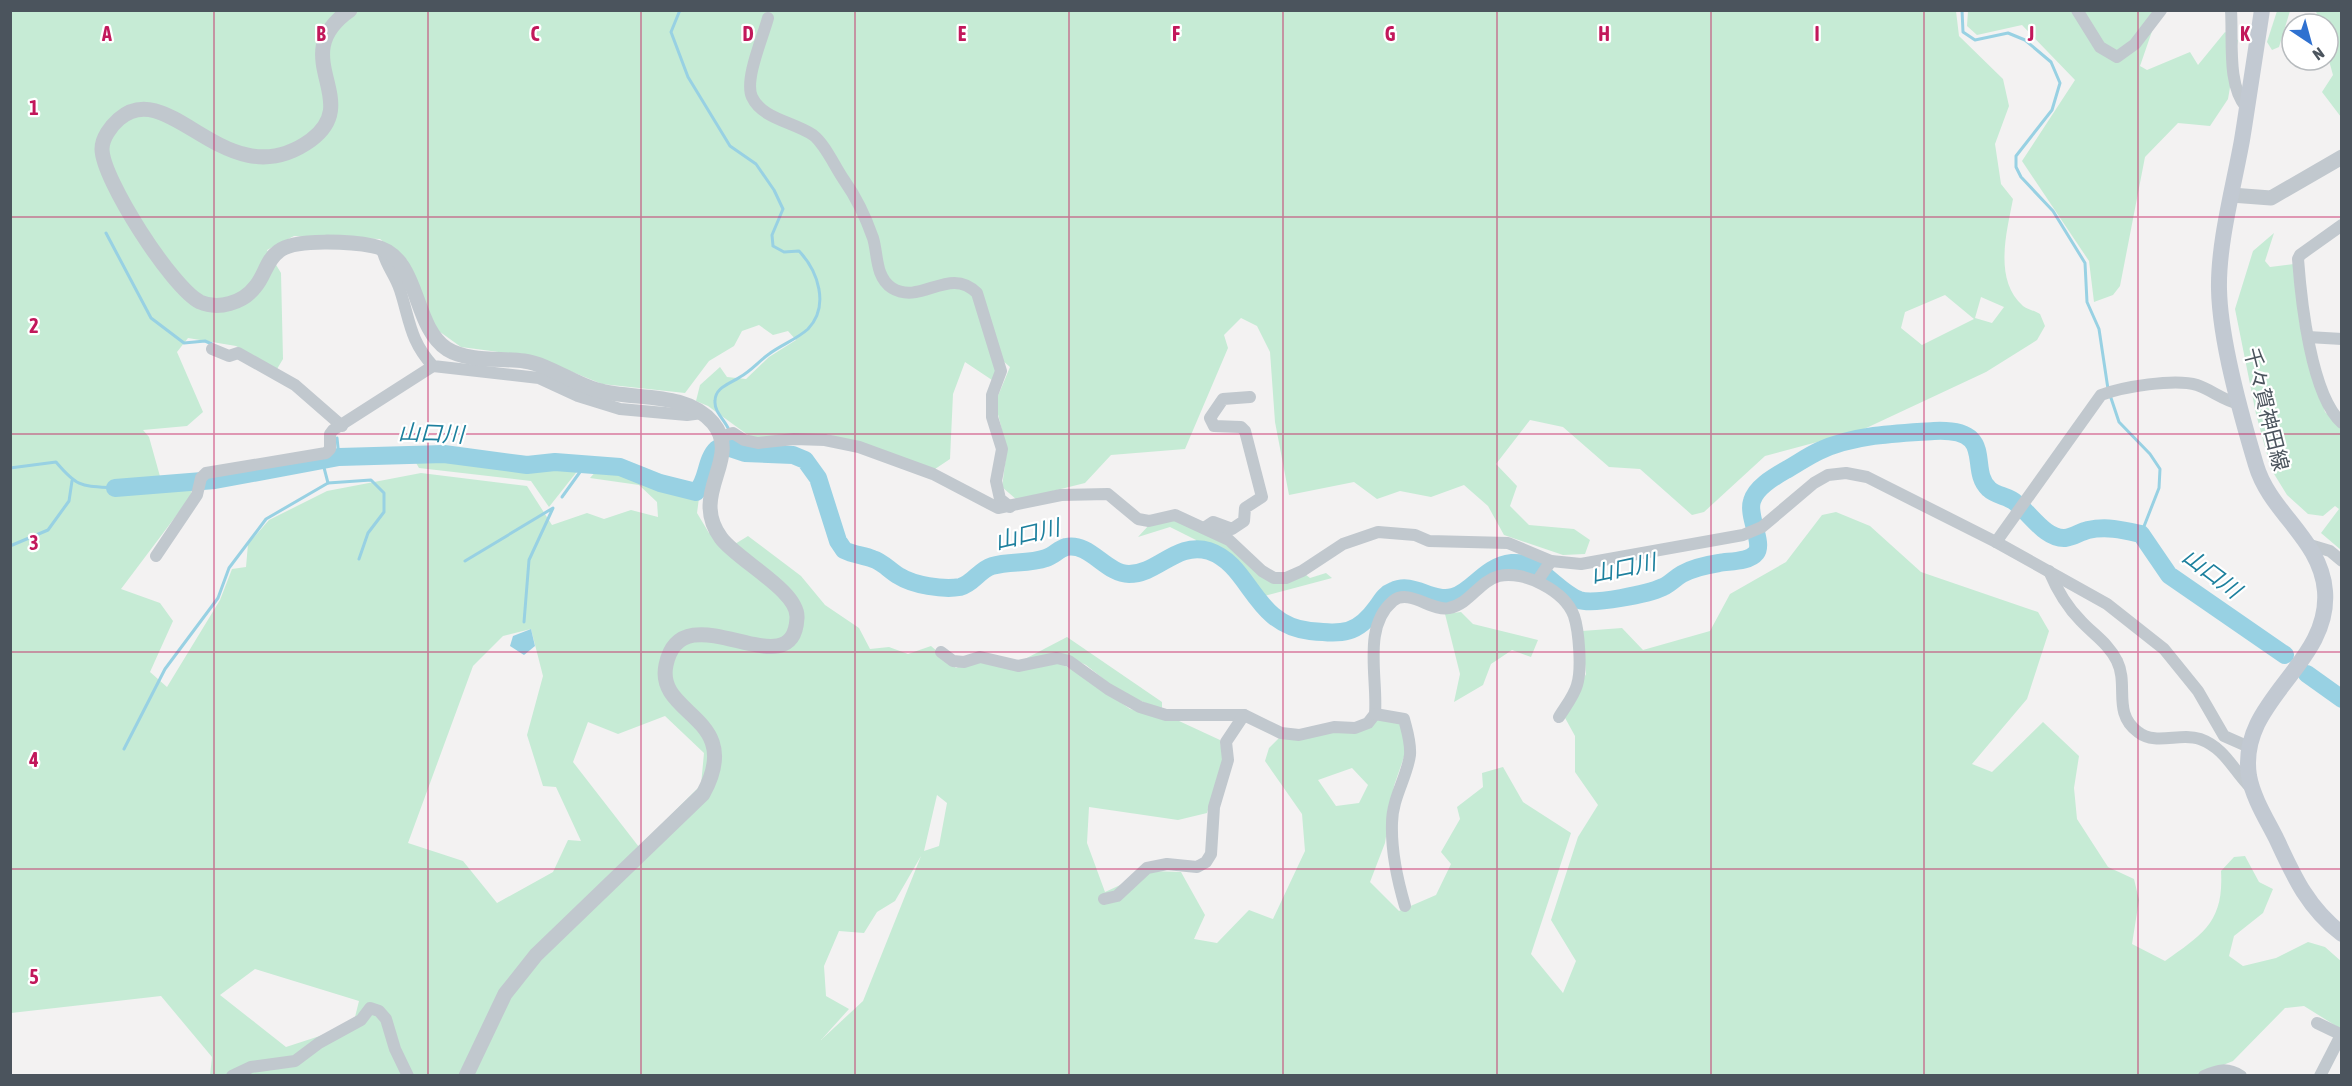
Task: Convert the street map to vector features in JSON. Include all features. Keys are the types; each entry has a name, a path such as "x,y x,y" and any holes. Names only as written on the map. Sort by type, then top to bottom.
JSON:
{"main road":[{"name":"千々賀神田線","path":"2262,10 2230,195 2218,285 2220,311 2240,404 2261,482 2270,497 2310,545 2320,568 2325,591 2317,634 2254,726 2249,747 2249,778 2253,791 2305,898 2320,917 2342,934"}],"street":[{"path":"350,10 338,20 323,43 322,64 332,100 332,111 325,127 301,146 277,155 244,156 220,147 170,116 141,108 130,111 114,124 103,141 102,151 107,170 136,224 163,264 183,288 198,301 213,306 229,304 246,296 256,286 269,261 280,250 294,243 367,244 382,248 404,269 428,325 436,339 448,350 462,355 529,362 600,391 669,400 702,413 727,435 758,444 794,439 825,440 859,447 933,474 998,508 1061,495 1108,494 1138,519 1149,521 1175,515 1229,540 1262,571 1274,578 1286,578 1302,571 1343,544 1378,532 1408,534 1429,541 1448,543 1475,540 1508,543 1551,561 1594,563 1743,535 1762,527 1814,483 1828,475 1846,473 1881,482 1996,542 2107,604 2164,650 2198,691 2224,736 2249,747"},
{"path":"2077,10 2100,47 2117,57 2135,44 2161,10"},
{"path":"2231,10 2235,83 2238,98 2246,107"},
{"path":"768,18 749,80 751,96 760,110 815,137 851,190 873,238 881,275 891,287 908,293 959,281 968,284 977,293 1001,371 992,395 992,417 1002,449 996,481 1000,499 1010,507"},
{"path":"2230,195 2271,198 2342,157"},
{"path":"2342,225 2300,255 2298,260 2303,318 2308,337 2327,406 2342,423"},
{"path":"382,248 384,262 400,287 412,336 420,352 433,366"},
{"path":"2308,337 2342,339"},
{"path":"213,349 229,356 238,353 295,385 342,426"},
{"path":"156,556 206,473 326,453 330,449 330,434 433,366 539,378 578,396 620,409 687,415 702,413"},
{"path":"1996,542 2101,395 2115,390 2183,383 2199,386 2228,402 2240,404"},
{"path":"1204,528 1213,522 1232,529 1244,521 1245,508 1262,497 1245,431 1241,427 1214,426 1210,418 1223,399 1250,397"},
{"path":"466,1076 505,994 536,955 703,794 714,775 717,755 705,728 674,696 666,679 666,664 674,647 686,637 706,632 760,648 782,644 795,631 798,611 790,598 724,543 709,521 708,500 727,435"},
{"path":"2310,545 2330,551 2342,561"},
{"path":"1538,580 1551,561"},
{"path":"2049,571 2067,605 2110,649 2118,663 2120,701 2131,726 2140,734 2152,739 2192,736 2215,747 2227,756 2235,772 2253,791"},
{"path":"942,652 953,661 964,662 980,657 1018,666 1057,658 1083,669 1108,690 1149,710 1166,715 1244,715 1281,733 1299,735 1334,727 1355,728 1368,723 1375,714 1373,634 1392,601 1401,597 1411,598 1438,609 1451,608 1464,602 1486,581 1499,576 1520,575 1538,580 1563,600 1574,615 1580,662 1577,685 1559,717"},
{"path":"1375,714 1404,718 1410,742 1410,758 1399,787 1392,822 1394,864 1405,906"},
{"path":"1104,899 1117,896 1147,868 1167,864 1197,867 1206,862 1211,854 1214,807 1228,760 1226,742 1244,715"},
{"path":"232,1076 251,1067 295,1061 319,1043 361,1020 370,1008 379,1011 386,1019 395,1049 408,1076"},
{"path":"2317,1023 2341,1035 2320,1076"},
{"path":"2204,1076 2221,1069 2232,1070 2241,1076"}],"green space":[{"path":"11,10 1956,11 1959,36 2003,79 2009,106 1995,144 2001,184 2013,199 2004,255 2005,269 2014,295 2023,306 2040,314 2045,326 2037,340 1986,372 1862,430 1765,456 1704,512 1692,515 1640,469 1609,467 1563,427 1530,420 1496,464 1517,486 1510,506 1529,525 1574,529 1590,540 1585,554 1563,555 1504,535 1488,506 1464,485 1431,497 1400,491 1377,499 1354,482 1289,495 1275,422 1270,352 1257,326 1241,318 1224,335 1228,348 1185,449 1111,455 1085,483 1017,500 1002,487 1007,449 995,403 1010,367 1002,360 992,380 965,362 953,394 950,459 935,469 827,434 752,438 708,406 696,401 700,385 720,367 727,377 746,379 769,357 796,340 788,331 773,335 759,325 742,331 734,346 709,361 685,393 602,384 535,357 461,347 436,329 407,260 380,239 294,236 267,250 281,273 283,359 277,369 236,346 188,338 177,352 203,412 187,426 143,430 149,437 161,480 193,475 191,496 121,589 160,603 173,621 150,672 167,687 220,600 232,569 246,567 248,544 269,520 327,491 421,473 527,486 552,525 587,513 604,519 631,510 658,517 657,502 639,485 590,478 598,469 619,470 659,489 699,498 697,513 709,533 735,544 748,536 801,576 825,605 859,628 870,649 889,647 908,654 931,646 956,668 975,659 1059,663 1077,672 1130,709 1179,721 1220,740 1223,761 1207,813 1178,820 1089,807 1087,843 1105,892 1151,871 1181,872 1205,915 1194,939 1217,943 1249,910 1273,919 1305,851 1302,814 1265,761 1269,748 1280,737 1376,720 1402,721 1407,748 1394,786 1385,843 1370,882 1399,911 1436,895 1451,864 1441,852 1460,819 1457,807 1483,787 1482,773 1503,767 1523,802 1571,833 1531,954 1563,993 1576,961 1551,920 1578,837 1598,805 1575,772 1575,736 1564,716 1586,674 1582,631 1622,628 1643,650 1710,631 1730,594 1786,562 1822,515 1836,512 1870,526 1921,572 2038,612 2049,631 2027,699 1972,764 1992,772 2043,722 2079,756 2074,788 2077,819 2108,867 2134,879 2139,900 2132,944 2165,961 2190,943 2215,915 2219,903 2221,871 2234,857 2245,856 2259,882 2273,889 2263,913 2234,936 2229,956 2243,966 2276,958 2308,942 2325,947 2342,962 2341,1029 2304,1006 2285,1008 2233,1061 2196,1076 210,1076 212,1057 161,996 11,1013","holes":["1945,295 1974,319 1922,345 1901,328 1905,312","1981,297 2004,307 1992,323 1975,318","531,629 543,676 527,735 543,786 556,787 581,841 568,840 553,872 497,903 463,861 408,843 473,666 503,636","665,716 704,753 701,785 639,847 573,762 588,722 618,734","1352,768 1368,785 1359,803 1336,806 1318,780","937,795 947,803 939,846 924,851","921,856 863,1001 821,1040 849,1009 826,996 824,966 839,931 864,933 877,912 895,901","255,969 359,1001 355,1017 329,1033 286,1047 220,995"]},
{"path":"1968,11 2159,11 2140,66 2147,70 2190,52 2198,65 2225,32 2238,40 2228,99 2210,126 2178,123 2145,157 2120,286 2113,295 2094,302 2089,261 2022,161 2075,80 2022,25 1977,35 1967,26"},
{"path":"2277,11 2290,11 2280,12 2279,47 2272,50 2267,42"},
{"path":"2341,11 2341,117 2322,92 2333,75 2332,72 2340,72 2340,12 2316,12"},
{"path":"2274,233 2265,261 2270,267 2294,264 2300,325 2325,412 2341,426 2341,550 2321,533 2339,509 2335,506 2323,516 2308,514 2287,495 2271,469 2256,414 2235,309 2253,251"},
{"path":"441,460 521,471 579,469 549,507 531,481 419,468 415,461"},
{"path":"1174,519 1224,542 1241,555 1255,571 1268,579 1289,579 1305,574 1310,578 1326,573 1332,578 1264,596 1224,556 1205,547 1194,546 1196,540 1170,527 1138,537 1149,525"},
{"path":"1461,612 1473,624 1538,640 1531,657 1512,650 1491,664 1483,685 1454,702 1460,674 1445,614"},
{"path":"1067,637 1162,702 1162,710 1120,692 1086,665 1062,654 1023,660"}],"water":[{"path":"531,629 535,646 524,655 510,646 513,636"}],"waterway":[{"path":"680,10 671,32 688,77 730,146 756,164 774,190 783,209 772,235 773,246 784,252 799,251 812,268 819,289 819,310 808,329 769,354 748,372 718,392 715,401 716,409 729,430"},
{"path":"1962,10 1963,32 1975,40 2008,33 2025,40 2051,62 2060,83 2052,110 2016,156 2016,167 2021,177 2053,211 2085,263 2087,302 2099,329 2108,389"},
{"path":"106,233 151,318 184,343 205,341 212,344"},
{"path":"2110,395 2119,422 2150,454 2160,469 2159,488 2141,534"},
{"name":"山口川","path":"730,448 745,453 793,455 805,460 818,478 838,541 844,550 877,560 899,576 912,582 937,587 960,587 992,566 1039,560 1066,547 1083,549 1113,569 1129,574 1149,569 1187,550 1198,549 1209,551 1223,558 1276,618 1291,626 1310,631 1340,632 1356,628 1363,623 1393,591 1408,589 1438,597 1453,597 1467,590 1494,569 1512,563 1522,564 1539,571 1579,600 1608,600 1656,590 1695,568 1744,560 1753,556 1758,549 1751,507 1754,496 1771,479 1815,453 1846,441 1875,436 1934,431 1954,432 1966,436 1974,443 1983,481 1989,489 2013,501 2045,530 2065,538 2102,528 2141,534 2169,575 2285,655"},
{"path":"730,436 737,449"},
{"path":"337,438 339,457"},
{"name":"山口川","path":"115,488 215,480 339,457 444,454 527,465 555,462 620,467 660,483 696,492 703,483 710,459 717,449"},
{"path":"124,749 165,669 218,598 229,568 266,519 328,483 322,460"},
{"path":"10,468 56,462 70,477 81,484 115,488"},
{"path":"562,497 580,472 590,465"},
{"path":"328,483 371,480 384,493 384,512 368,533 359,559"},
{"path":"10,546 48,530 69,501 72,481"},
{"path":"465,561 553,508 529,560 524,622"},
{"name":"山口川","path":"2307,674 2342,699"}]}
